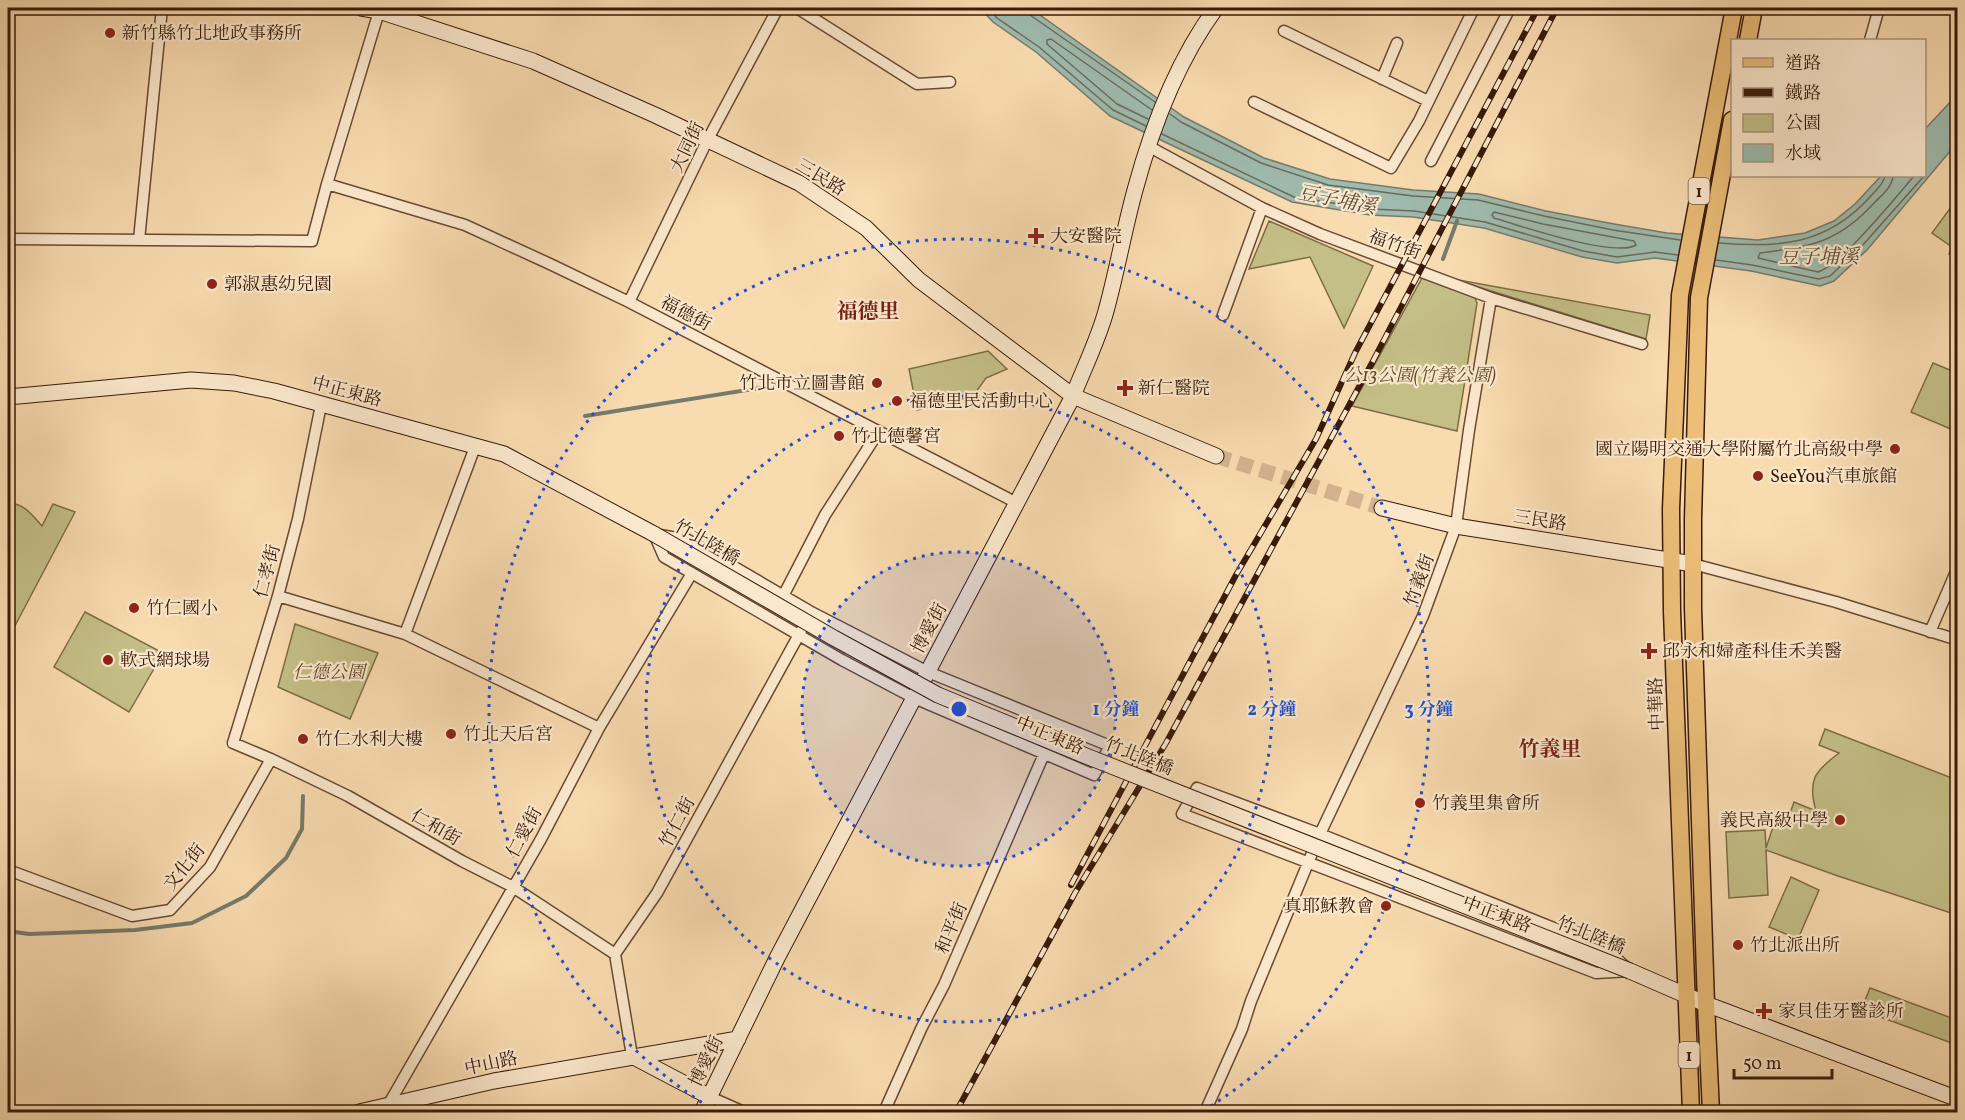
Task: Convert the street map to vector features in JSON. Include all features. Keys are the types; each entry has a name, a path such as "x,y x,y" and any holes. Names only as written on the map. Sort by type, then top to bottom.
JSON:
{"main road":[{"name":"1","path":"1726,88 1734,8"},
{"path":"1748,39 1754,8"},
{"name":"中華路","path":"1691,1113 1671,509 1680,295 1726,88"},
{"name":"1","path":"1711,1113 1693,564 1698,298 1731,125"}],"street":[{"path":"139,240 162,8"},
{"name":"三民路","path":"361,8 379,9 533,61 645,110 799,183 866,228 919,280 1072,396 1216,456"},
{"name":"大同街","path":"629,302 707,141 778,8"},
{"path":"797,8 917,84 950,82"},
{"name":"博愛街","path":"702,1113 777,958 1072,396 1106,313 1134,190 1149,146 1173,83 1204,24 1216,8"},
{"path":"1254,102 1391,168 1419,121 1474,8"},
{"path":"1431,161 1510,8"},
{"path":"1870,39 1879,8"},
{"path":"8,239 312,241 379,9"},
{"path":"1284,31 1428,101"},
{"path":"1382,79 1397,44"},
{"name":"福竹街","path":"1149,146 1262,208 1320,234 1491,298 1642,344"},
{"name":"福德街","path":"327,184 465,225 629,302 1017,503"},
{"path":"1223,315 1262,208"},
{"name":"竹義街","path":"1205,1113 1242,1029 1251,1001 1320,834 1424,616 1456,526 1468,430 1491,298"},
{"name":"中正東路","path":"8,397 191,380 234,383 274,391 504,454 654,534 688,540 813,613 928,672 1110,746 1094,775 914,698 664,557 654,534"},
{"name":"仁孝街","path":"232,743 278,596 298,519 321,405"},
{"path":"771,618 825,515 879,431"},
{"path":"405,634 475,447"},
{"name":"三民路","path":"1382,508 1456,526 1693,564"},
{"name":"竹北陸橋","path":"654,534 938,695 1630,971"},
{"path":"1693,564 1836,602 1958,640"},
{"path":"1930,632 1958,567"},
{"name":"仁愛街","path":"387,1107 541,839 598,728 692,573"},
{"path":"278,596 405,634 598,728"},
{"name":"竹仁街","path":"615,954 657,893 813,613"},
{"name":"仁和街","path":"232,743 348,796 462,861 513,887 615,954"},
{"name":"和平街","path":"884,1113 921,1029 944,985 1044,754"},
{"name":"文化街","path":"8,870 132,916 170,910 210,867 271,759"},
{"name":"中正東路","path":"1630,971 1596,973 1310,859 1182,814 1197,788 1320,834 1606,949 1630,971 1706,1004 1958,1099"},
{"path":"615,954 632,1056 744,1113"},
{"name":"中山路","path":"359,1113 494,1082 738,1039"}],"green space":[{"path":"1957,199 1957,260 1949,254 1952,247 1932,233"},
{"path":"1269,221 1373,266 1344,328 1310,257 1249,269"},
{"name":"公13公園(竹義公園)","path":"1422,278 1473,293 1477,303 1457,431 1352,406"},
{"path":"1453,279 1650,315 1646,339"},
{"path":"988,351 1007,369 986,378 973,396 917,410 909,369"},
{"path":"1933,363 1957,373 1957,419 1953,430 1911,412"},
{"path":"8,503 23,507 42,526 53,504 75,512 8,639"},
{"name":"軟式網球場","path":"85,612 163,653 129,712 54,667"},
{"name":"仁德公園","path":"295,624 378,653 350,719 278,687"},
{"path":"1825,729 1957,780 1957,915 1766,850 1768,895 1729,898 1726,832 1765,830 1766,848 1777,815 1788,819 1794,802 1816,811 1812,791 1815,777 1824,765 1839,753 1819,745"},
{"path":"1791,877 1819,890 1798,939 1769,927"},
{"path":"1870,988 1957,1020 1957,1045 1861,1010"}],"water":[{"name":"豆子埔溪","path":"980,8 1030,8 1184,117 1264,158 1330,179 1413,190 1479,194 1546,211 1667,233 1758,240 1805,233 1834,221 1855,204 1880,177 1926,177 1926,128 1957,95 1957,143 1867,250 1834,281 1820,286 1751,271 1655,258 1617,263 1582,257 1484,228 1413,217 1370,215 1292,202 1110,116 1036,52 993,22"}],"waterway":[{"path":"1443,259 1457,221"},
{"path":"585,416 766,387"},
{"path":"8,931 29,934 135,930 192,923 246,896 286,858 302,829 303,796"}],"tunnel":[{"path":"1216,456 1382,508"}],"railway":[{"path":"1071,885 1236,575 1316,439 1355,353 1538,8"},
{"path":"956,1112 1075,893 1166,743 1373,361 1557,8"}],"place":[{"name":"新竹縣竹北地政事務所","path":"110,33"},
{"name":"大安醫院","path":"1036,236"},
{"name":"郭淑惠幼兒園","path":"212,284"},
{"name":"竹北市立圖書館","path":"877,383"},
{"name":"新仁醫院","path":"1125,388"},
{"name":"福德里民活動中心","path":"897,401"},
{"name":"竹北德馨宮","path":"839,436"},
{"name":"國立陽明交通大學附屬竹北高級中學","path":"1895,449"},
{"name":"SeeYou汽車旅館","path":"1758,476"},
{"name":"竹仁國小","path":"134,608"},
{"name":"邱永和婦產科佳禾美醫","path":"1649,651"},
{"name":"軟式網球場","path":"108,660"},
{"name":"竹北天后宮","path":"451,734"},
{"name":"竹仁水利大樓","path":"303,739"},
{"name":"竹義里集會所","path":"1420,803"},
{"name":"義民高級中學","path":"1840,820"},
{"name":"真耶穌教會","path":"1386,906"},
{"name":"竹北派出所","path":"1738,945"},
{"name":"家貝佳牙醫診所","path":"1764,1011"}],"district":[{"name":"福德里","path":"868,311"},
{"name":"竹義里","path":"1550,749"}]}
